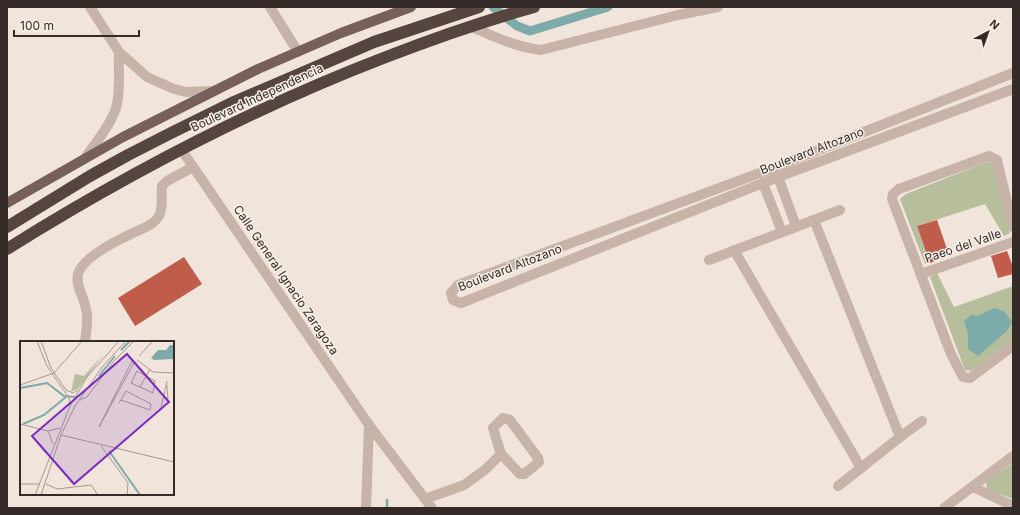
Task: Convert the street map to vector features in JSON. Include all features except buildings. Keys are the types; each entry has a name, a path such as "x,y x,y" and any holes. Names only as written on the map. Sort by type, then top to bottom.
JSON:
{"highway":[{"name":"Boulevard Independencia","path":"7,227 90,176 170,133 234,102 374,42 478,7"},
{"name":"Boulevard Independencia","path":"7,249 84,203 180,149 278,102 339,75 426,42 534,7"}],"main road":[{"name":"Boulevard Independencia","path":"7,203 123,137 258,69 393,11 411,7"}],"street":[{"path":"90,7 119,52 147,77 160,84 186,92 213,92"},
{"path":"270,7 298,52"},
{"path":"472,27 507,42 527,48 541,50 678,15 718,7"},
{"path":"85,158 108,124 116,107 119,52"},
{"name":"Boulevard Altozano","path":"1013,73 774,168 458,285 451,293 453,300 461,303 778,177 1013,90"},
{"name":"Calle General Ignacio Zaragoza","path":"180,149 370,426 432,508"},
{"path":"1013,227 997,160 992,156 898,189 893,194 892,199 951,354 963,377 970,378 1013,346"},
{"path":"85,341 87,310 77,280 81,267 88,259 122,238 152,224 160,214 162,186 167,181 193,167"},
{"path":"778,177 796,226"},
{"path":"763,183 782,232"},
{"path":"709,260 840,210"},
{"path":"814,220 900,438"},
{"name":"Paeo del Valle","path":"921,274 1013,242"},
{"path":"734,250 861,468"},
{"path":"503,418 506,418 510,420 538,458 539,462 524,474 520,474 501,454 493,428 503,418"},
{"path":"838,486 922,421"},
{"path":"366,508 370,426"},
{"path":"425,499 464,486 486,469 501,454"},
{"path":"944,508 1013,456"},
{"path":"973,487 1013,506"}],"green space":[{"path":"987,162 995,163 1010,233 1004,236 985,204 917,226 930,263 925,264 900,199 906,194"},
{"path":"937,273 954,307 1013,286 1013,340 971,371 965,370 930,277"},
{"path":"1013,463 1013,499 987,489 986,482"}],"water":[{"path":"995,308 1005,312 1012,322 1007,331 978,356 968,349 968,334 964,321 972,314 977,316"}],"waterway":[{"path":"493,7 517,26 530,31 608,7"},
{"path":"387,500 387,508"}]}
